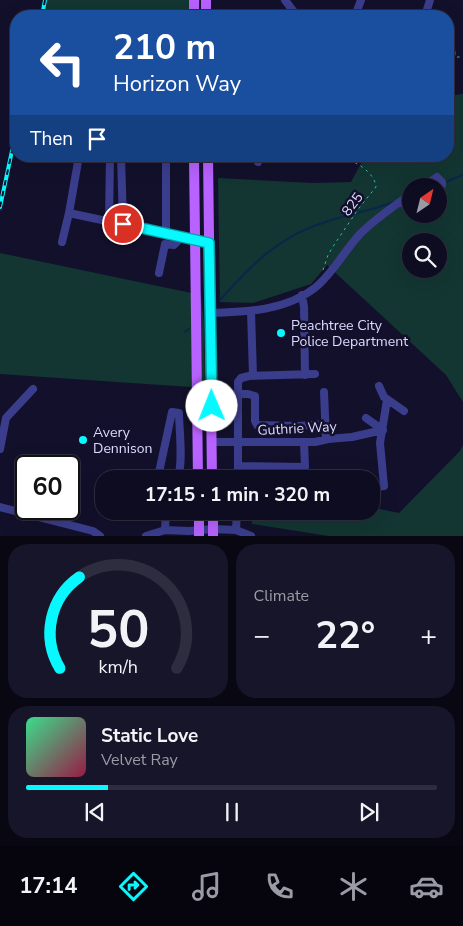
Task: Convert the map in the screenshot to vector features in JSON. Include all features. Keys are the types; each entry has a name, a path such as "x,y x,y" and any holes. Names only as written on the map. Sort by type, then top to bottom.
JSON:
{"main road":[{"path":"194,162 198,470"},
{"path":"208,162 212,470"}],"street":[{"path":"62,242 78,162"},
{"path":"110,162 110,221"},
{"path":"121,162 123,224"},
{"path":"166,162 166,234"},
{"path":"210,313 271,308 316,287 360,234 402,202"},
{"path":"110,211 123,211"},
{"path":"68,213 209,243"},
{"path":"158,274 165,244 174,244 177,242 178,236"},
{"path":"302,295 304,307 305,375"},
{"path":"251,311 253,376"},
{"path":"238,470 238,382 242,378 253,376 315,374"},
{"path":"379,386 384,397 404,412"},
{"path":"0,449 3,418 33,389"},
{"path":"324,392 326,439"},
{"path":"238,394 254,396 254,421 257,425 298,426 325,424"},
{"path":"380,487 384,486 380,443 387,400"},
{"path":"160,470 172,412 179,413 180,470"},
{"path":"366,418 383,430"},
{"name":"Guthrie Way","path":"212,442 304,443 326,439 352,438 383,430"},
{"path":"238,466 305,467 304,443"},
{"path":"0,507 93,531 100,536"},
{"path":"165,530 166,520"},
{"path":"236,530 237,520"},
{"path":"146,536 165,530 196,532 236,530 251,536"}],"path":[{"name":"825","path":"322,280 323,267 328,255 359,208 376,187 373,177 352,162"}],"green space":[{"path":"45,0 200,0 199,10 42,10"},
{"path":"463,94 463,402 446,375 327,265 311,284 253,303 220,302 218,178 313,183 351,182 362,162 454,162 454,95"},
{"path":"0,253 201,295 204,323 205,388 0,374"},
{"path":"463,445 463,536 329,536 252,524 252,520 380,520 380,509 399,513 460,451"}],"waterway":[{"path":"448,181 463,175"},
{"path":"220,300 268,252 295,234 328,221 394,202"},
{"path":"185,332 189,329"}],"railway":[{"path":"43,10 45,0"},
{"path":"0,207 10,160"}],"place":[{"name":"Peachtree City Police Department","path":"281,333"},
{"name":"Avery Dennison","path":"83,440"}],"route":[{"path":"123,224 209,243 212,406"}]}
